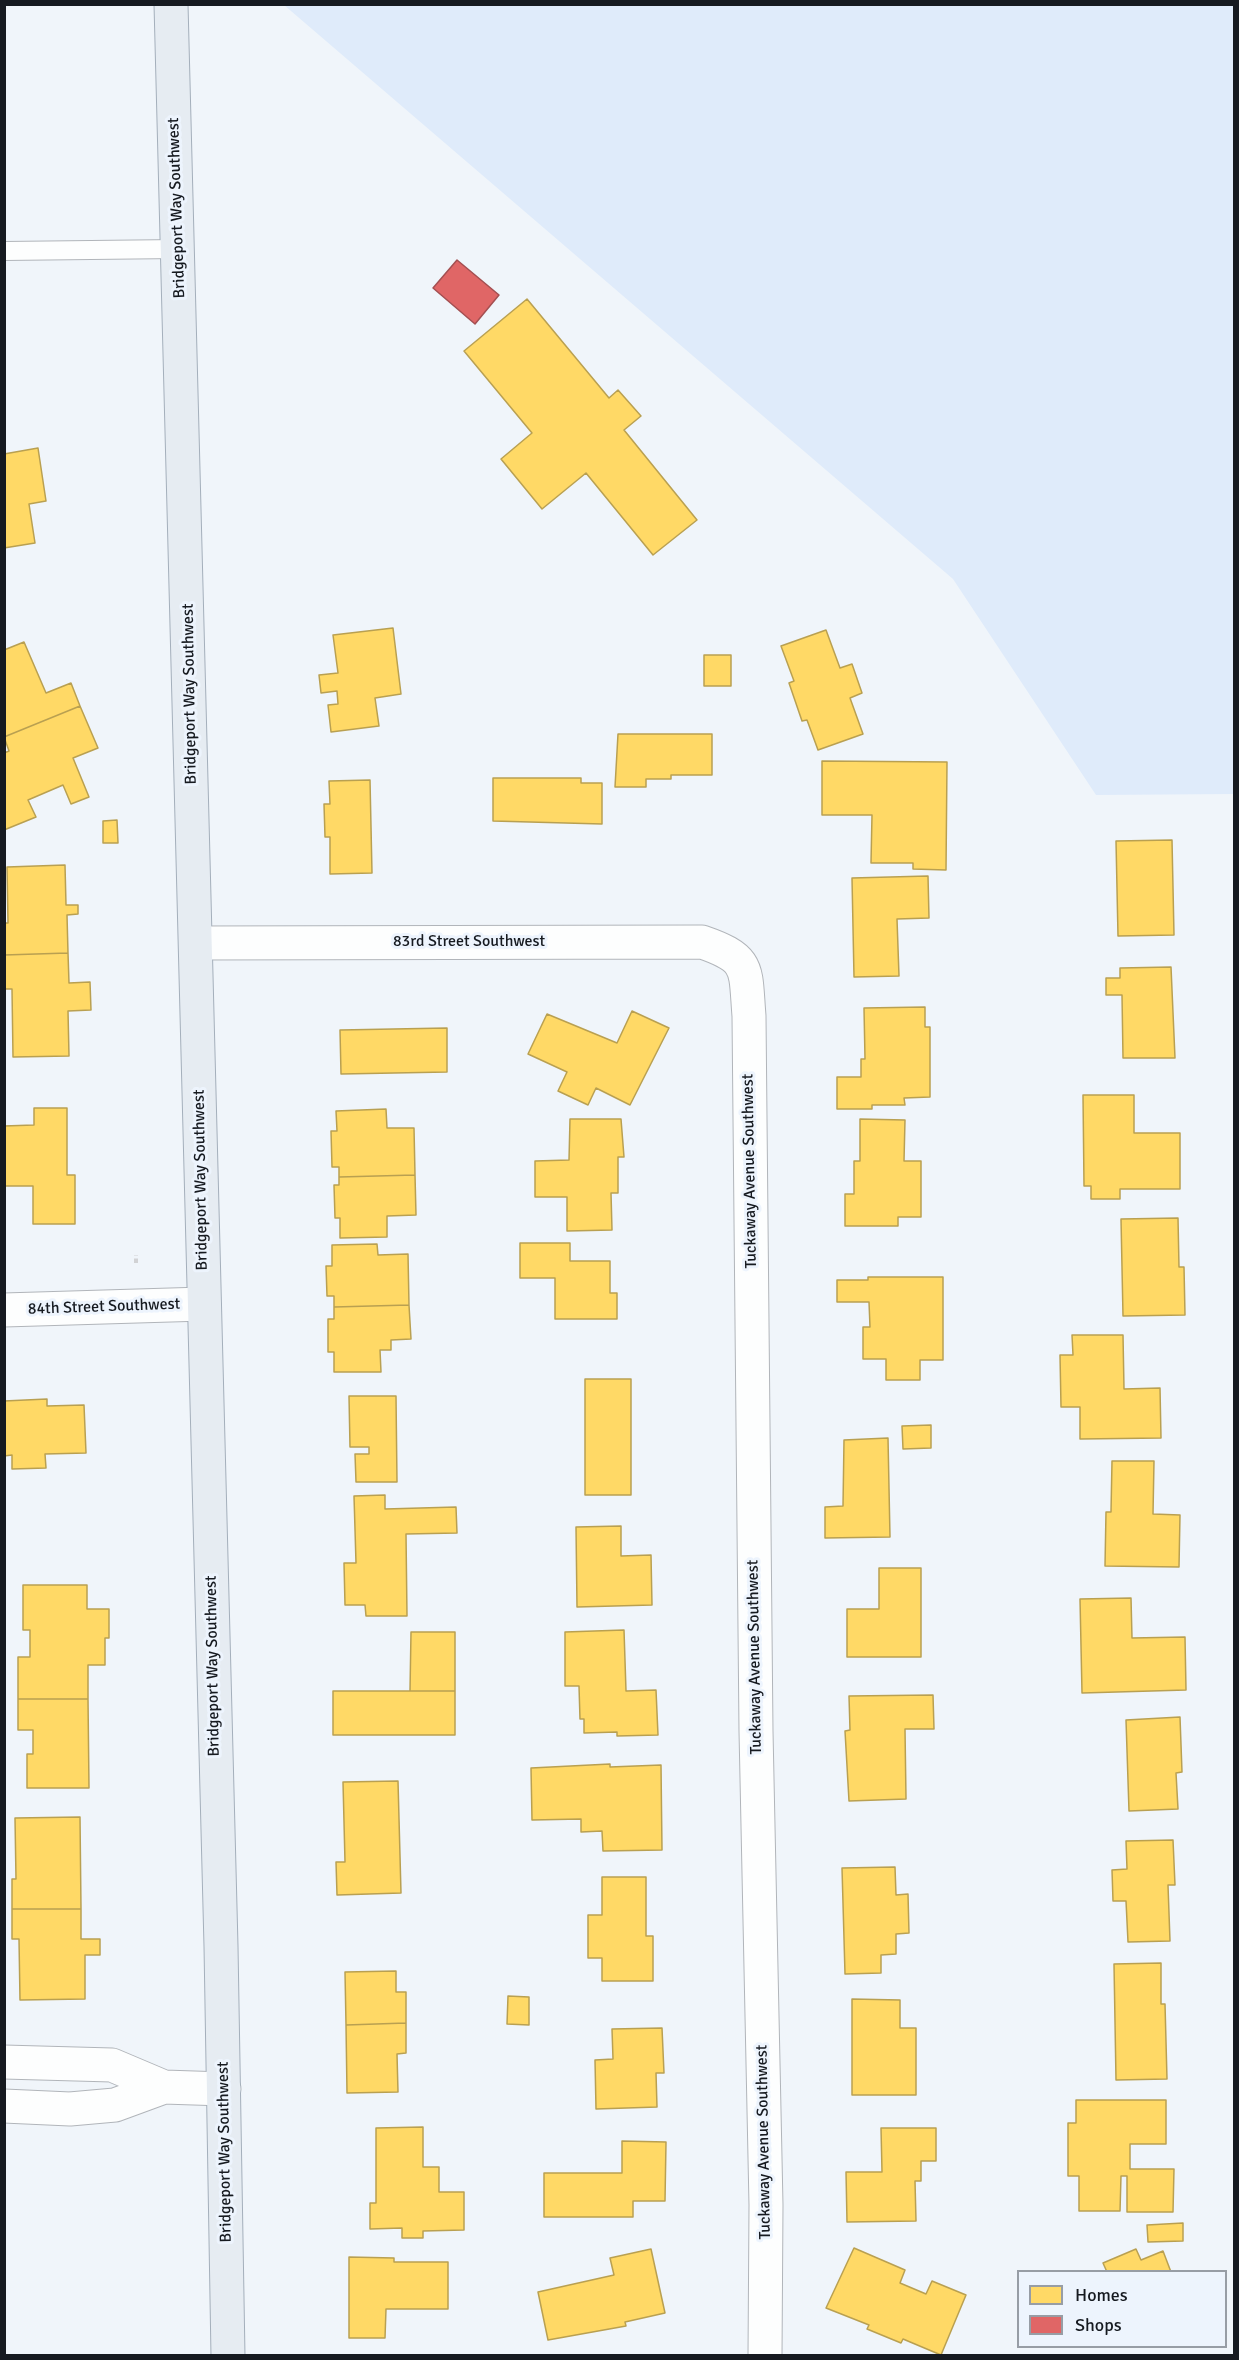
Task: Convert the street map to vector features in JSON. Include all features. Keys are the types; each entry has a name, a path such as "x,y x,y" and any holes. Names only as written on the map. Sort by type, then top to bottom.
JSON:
{"main road":[{"name":"Bridgeport Way Southwest","path":"171,4 224,2089 228,2355"}],"street":[{"name":"83rd Street Southwest","path":"196,943 702,942 730,951 739,959"},
{"name":"Tuckaway Avenue Southwest","path":"739,959 746,977 749,1016 756,1731 766,2205 765,2355"},
{"name":"84th Street Southwest","path":"4,1310 204,1304"},
{"path":"4,2062 112,2066 164,2087 224,2089"},
{"path":"4,2106 70,2109 115,2104 164,2087"}],"lane":[{"path":"4,250 178,249"}],"path":[{"path":"136,1255 136,1263"}],"shaded area":[{"path":"284,5 1234,5 1234,794 1096,795 953,579"}],"building: Homes":[{"path":"527,299 609,398 618,390 641,416 624,430 697,520 653,555 586,473 542,509 501,459 532,433 464,351"},
{"path":"38,448 46,501 29,504 35,543 4,548 4,454"},
{"path":"393,628 401,694 375,698 379,726 331,732 328,705 338,704 337,691 321,693 319,675 338,673 333,635"},
{"path":"826,630 840,668 852,664 862,693 850,698 863,734 818,750 807,720 802,721 789,683 794,681 781,646"},
{"path":"24,642 46,693 71,683 80,706 4,737 4,650"},
{"path":"704,655 731,655 731,686 704,686"},
{"path":"80,706 98,748 73,758 89,797 71,804 63,785 28,800 36,817 4,830 4,753 9,751 4,737"},
{"path":"618,734 712,734 712,775 671,775 671,779 646,779 646,787 615,787"},
{"path":"822,761 947,762 946,870 913,869 913,863 871,863 872,815 822,815"},
{"path":"493,778 581,778 581,783 602,783 602,824 493,821"},
{"path":"370,780 372,873 330,874 330,837 325,837 324,804 330,804 329,781"},
{"path":"117,820 118,843 103,843 103,821"},
{"path":"1172,840 1174,935 1118,936 1116,841"},
{"path":"65,865 66,905 78,905 78,914 67,915 68,953 4,955 4,923 8,923 7,867"},
{"path":"928,876 929,918 897,919 899,976 854,977 852,878"},
{"path":"68,953 69,983 90,982 91,1010 68,1011 69,1056 13,1057 12,989 4,989 4,955"},
{"path":"1171,967 1175,1058 1123,1058 1122,995 1106,995 1106,978 1120,978 1120,968"},
{"path":"925,1007 925,1027 930,1027 930,1097 904,1098 905,1105 872,1105 872,1109 837,1109 837,1077 861,1077 861,1059 865,1059 864,1008"},
{"path":"632,1011 669,1028 630,1105 596,1088 588,1105 558,1091 567,1072 528,1054 547,1014 617,1043"},
{"path":"447,1028 447,1072 341,1074 340,1030"},
{"path":"1083,1095 1134,1095 1134,1133 1180,1133 1180,1189 1120,1189 1120,1199 1091,1199 1091,1186 1084,1186"},
{"path":"34,1108 67,1108 67,1175 75,1175 75,1224 33,1224 33,1186 4,1186 4,1126 34,1125"},
{"path":"386,1109 387,1128 414,1128 415,1175 339,1177 339,1167 332,1167 331,1131 337,1131 336,1111"},
{"path":"570,1119 621,1119 624,1157 618,1157 618,1193 611,1193 612,1230 567,1231 567,1197 535,1197 535,1161 569,1160"},
{"path":"860,1119 905,1120 904,1161 921,1161 921,1217 898,1217 898,1226 845,1226 845,1194 854,1194 854,1161 860,1161"},
{"path":"415,1175 416,1215 387,1216 387,1237 340,1238 340,1218 335,1218 334,1185 339,1185 339,1177"},
{"path":"1178,1218 1179,1267 1184,1267 1185,1315 1123,1316 1121,1219"},
{"path":"520,1243 570,1243 570,1261 610,1261 610,1293 617,1293 617,1319 555,1319 555,1278 520,1278"},
{"path":"377,1244 378,1255 408,1254 409,1305 334,1307 334,1296 327,1296 326,1266 332,1266 332,1245"},
{"path":"868,1277 943,1277 943,1360 920,1360 920,1380 886,1380 886,1359 863,1359 863,1327 870,1327 869,1302 837,1302 837,1280 868,1280"},
{"path":"409,1305 411,1339 391,1340 391,1350 380,1350 381,1372 334,1372 334,1352 328,1352 328,1319 334,1319 334,1307"},
{"path":"1072,1335 1123,1335 1124,1389 1160,1388 1161,1438 1080,1439 1080,1407 1061,1407 1060,1355 1073,1355"},
{"path":"585,1379 631,1379 631,1495 585,1495"},
{"path":"349,1396 396,1396 397,1482 356,1482 355,1454 369,1454 369,1447 350,1447"},
{"path":"47,1399 47,1406 84,1405 86,1453 45,1454 46,1468 12,1469 12,1455 4,1456 4,1401"},
{"path":"931,1425 931,1448 903,1449 902,1426"},
{"path":"888,1438 890,1537 825,1538 825,1507 843,1506 844,1440"},
{"path":"1112,1461 1154,1461 1153,1514 1180,1515 1179,1567 1105,1566 1106,1512 1111,1512"},
{"path":"385,1495 385,1509 456,1507 457,1533 406,1534 407,1616 366,1616 365,1605 345,1605 344,1563 356,1563 354,1496"},
{"path":"621,1526 621,1556 651,1555 652,1605 577,1607 576,1527"},
{"path":"879,1568 921,1568 921,1657 847,1657 847,1609 879,1609"},
{"path":"23,1585 87,1585 87,1609 109,1609 109,1638 105,1638 105,1665 88,1665 88,1699 18,1699 18,1657 30,1657 30,1630 23,1630"},
{"path":"1131,1598 1132,1638 1185,1637 1186,1690 1082,1693 1080,1599"},
{"path":"624,1630 626,1691 656,1690 658,1735 617,1736 617,1732 584,1733 584,1719 580,1719 579,1686 565,1686 565,1632"},
{"path":"411,1632 455,1632 455,1691 410,1691"},
{"path":"333,1691 455,1691 455,1735 333,1735"},
{"path":"933,1695 934,1729 905,1729 906,1799 849,1801 845,1731 850,1730 849,1696"},
{"path":"18,1699 88,1699 89,1788 27,1788 27,1754 33,1754 33,1730 18,1730"},
{"path":"1180,1717 1182,1772 1176,1773 1178,1809 1129,1811 1126,1720"},
{"path":"610,1764 610,1767 661,1765 662,1850 603,1851 602,1831 581,1832 581,1819 532,1820 531,1768"},
{"path":"398,1781 401,1893 337,1895 336,1862 345,1862 343,1782"},
{"path":"80,1817 81,1909 12,1909 12,1879 16,1879 15,1818"},
{"path":"1173,1840 1175,1885 1168,1885 1170,1941 1128,1942 1126,1901 1113,1901 1112,1870 1127,1869 1126,1841"},
{"path":"895,1867 896,1895 908,1894 909,1933 896,1934 896,1954 881,1955 881,1973 845,1974 842,1868"},
{"path":"602,1877 646,1877 646,1936 653,1936 653,1981 602,1981 602,1958 588,1958 588,1915 602,1915"},
{"path":"12,1909 81,1909 81,1939 100,1939 100,1955 85,1955 85,1999 20,2000 19,1939 12,1939"},
{"path":"1161,1963 1161,2004 1165,2004 1167,2079 1116,2080 1114,1964"},
{"path":"396,1971 396,1992 406,1992 406,2023 346,2025 345,1972"},
{"path":"508,1996 529,1997 529,2025 507,2024"},
{"path":"852,1999 900,2000 900,2028 916,2028 916,2095 852,2095"},
{"path":"406,2023 406,2053 397,2054 398,2092 347,2093 346,2025"},
{"path":"662,2028 664,2073 656,2073 657,2107 596,2109 595,2060 613,2059 612,2029"},
{"path":"1076,2100 1166,2100 1166,2144 1130,2144 1130,2169 1174,2169 1173,2212 1127,2212 1127,2176 1121,2176 1120,2211 1079,2211 1079,2176 1068,2176 1068,2123 1076,2123"},
{"path":"423,2127 423,2167 439,2167 439,2192 464,2192 464,2230 423,2231 423,2238 402,2238 402,2228 370,2229 370,2203 376,2203 376,2128"},
{"path":"881,2128 936,2128 936,2161 921,2161 921,2181 915,2181 916,2221 847,2222 846,2172 882,2172"},
{"path":"622,2141 666,2142 665,2201 633,2201 633,2217 544,2217 544,2173 622,2173"},
{"path":"1183,2223 1183,2241 1148,2242 1147,2225"},
{"path":"854,2248 905,2270 900,2283 926,2294 932,2281 966,2295 941,2355 903,2339 901,2343 867,2329 869,2325 826,2308"},
{"path":"651,2249 665,2313 625,2322 626,2326 548,2340 538,2292 614,2275 610,2258"},
{"path":"1136,2249 1141,2260 1163,2251 1170,2270 1106,2270 1103,2263"},
{"path":"349,2257 394,2258 394,2262 448,2262 448,2309 386,2309 385,2338 349,2338"}],"building: Shops":[{"path":"457,260 499,295 475,324 433,288"}]}
